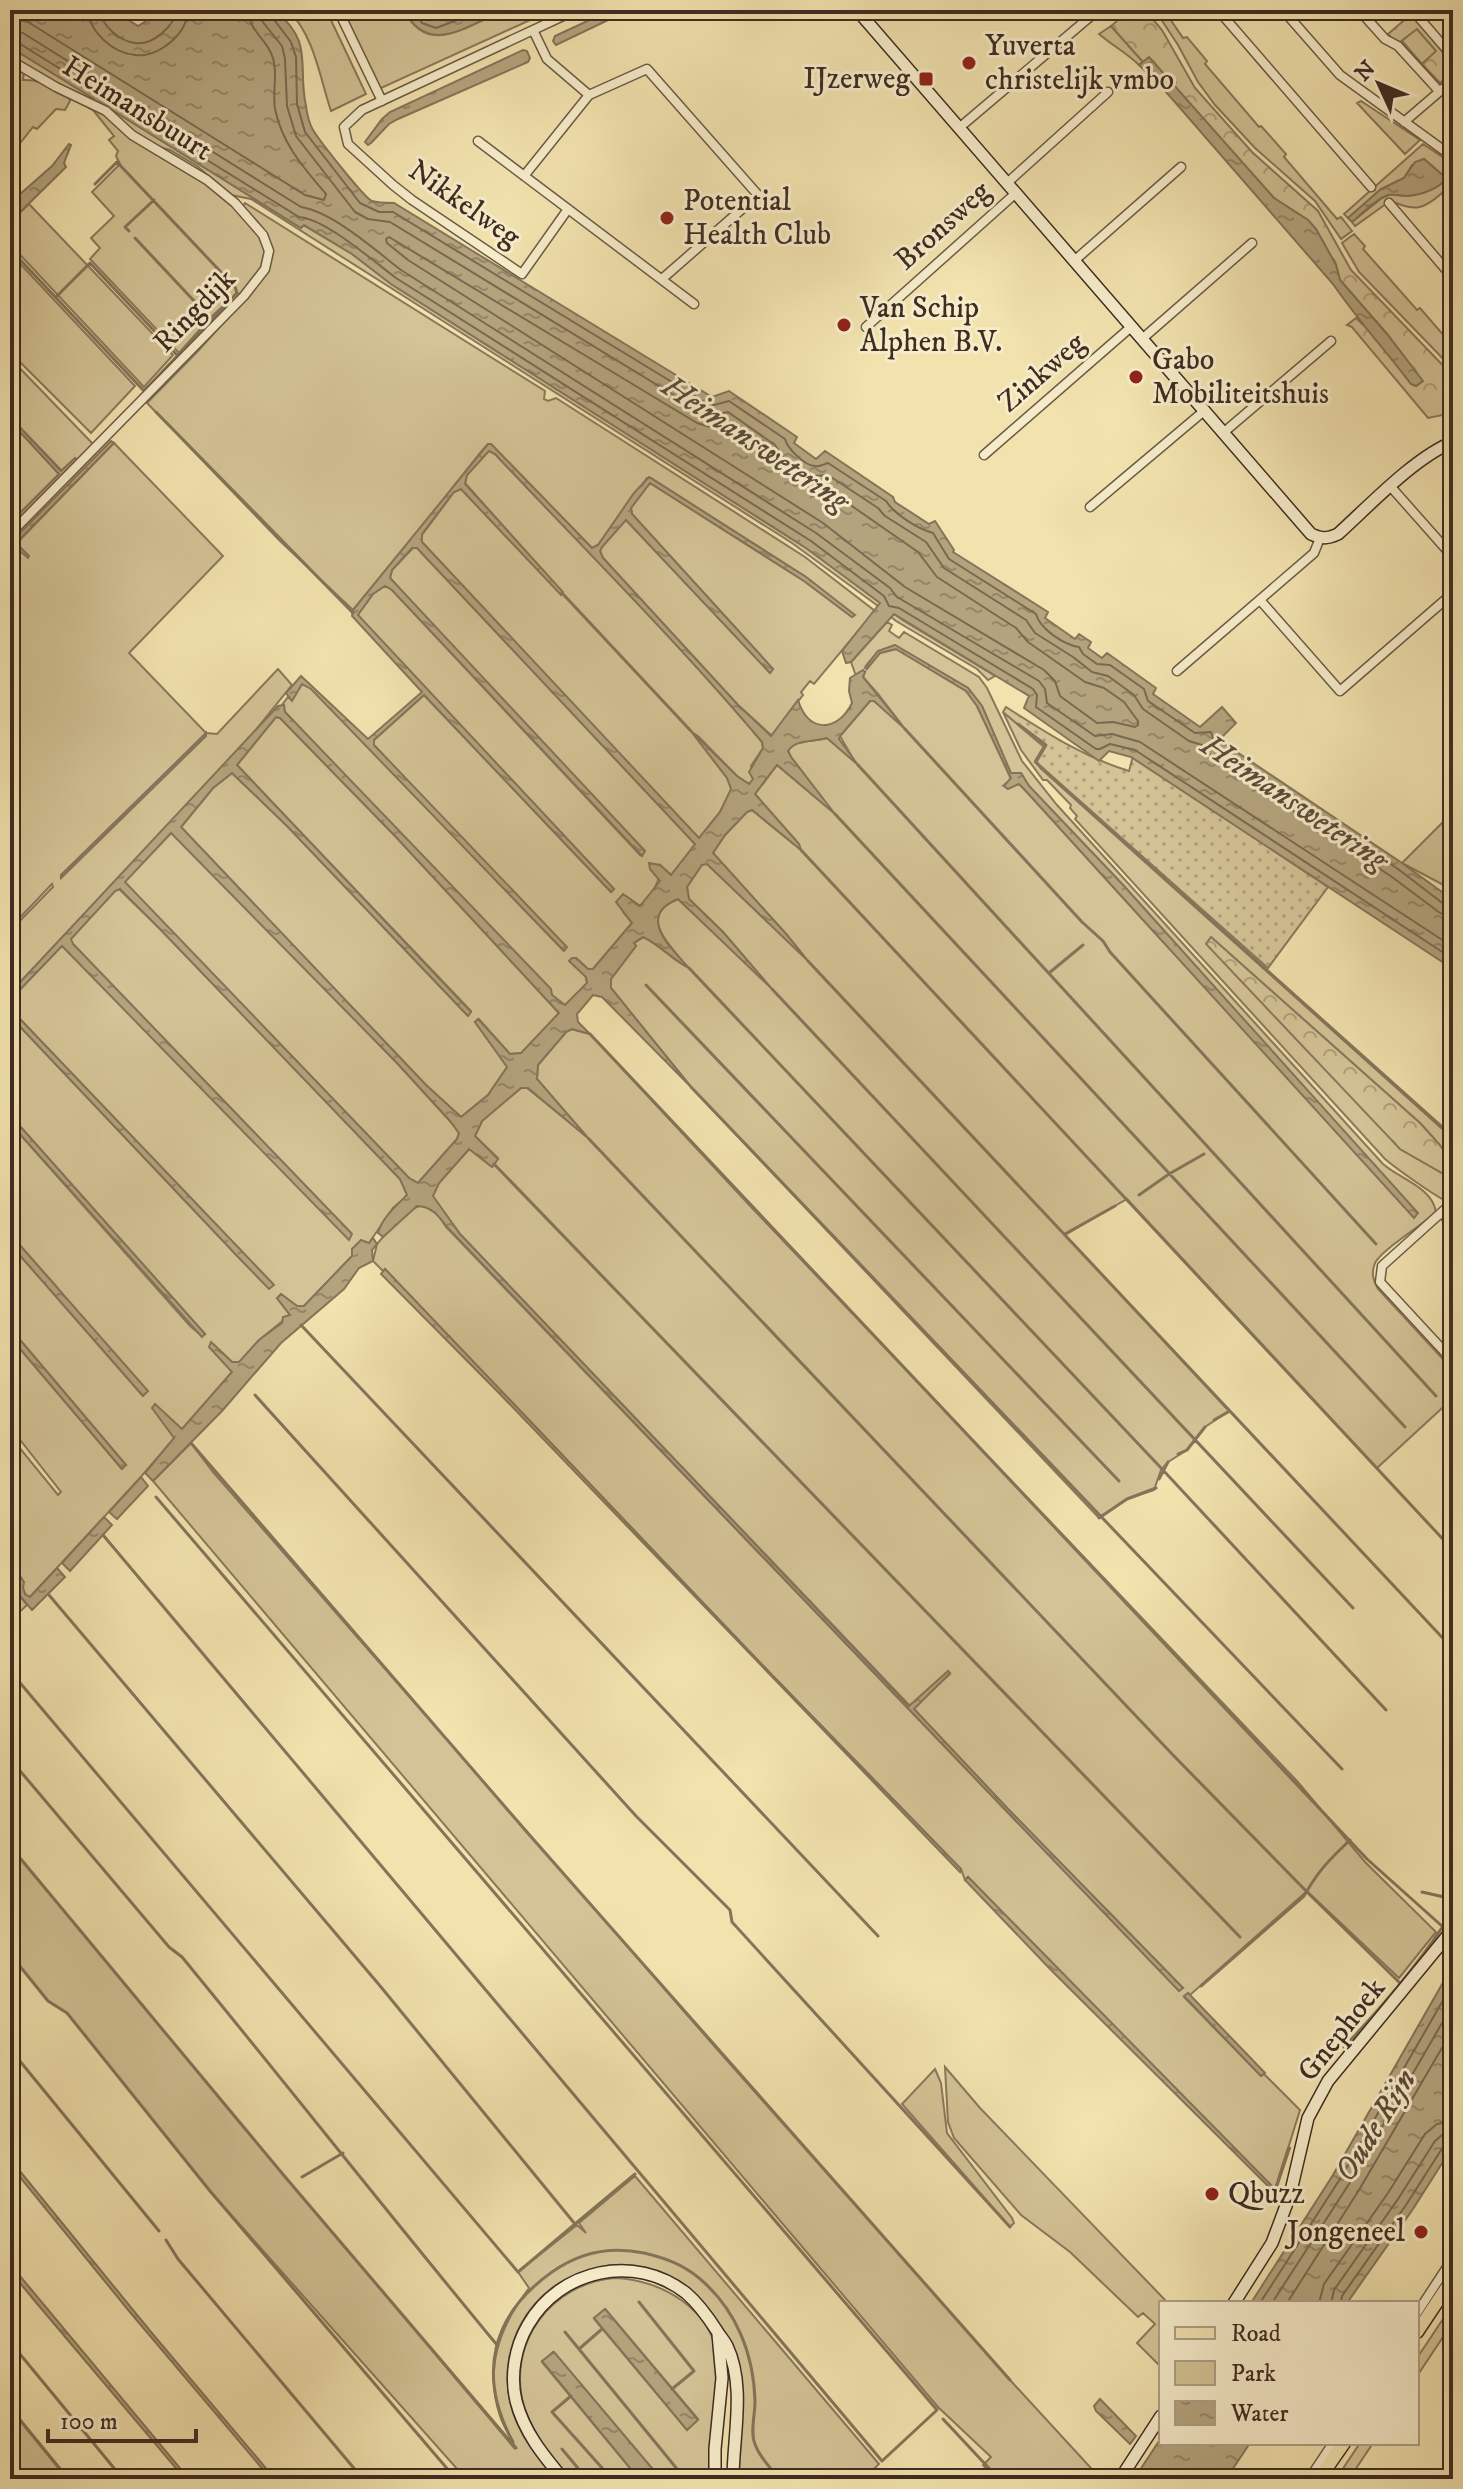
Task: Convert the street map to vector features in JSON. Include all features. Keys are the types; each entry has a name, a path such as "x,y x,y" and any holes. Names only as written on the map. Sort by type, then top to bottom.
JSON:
{"main road":[{"path":"1419,2329 1451,2273"},
{"path":"1319,2479 1324,2464 1342,2445"}],"street":[{"path":"338,10 382,101 576,10"},
{"path":"857,10 1311,534 1320,538 1338,534 1437,448 1453,442"},
{"path":"959,128 1098,10"},
{"path":"1218,10 1371,187"},
{"path":"1283,10 1340,75 1453,157"},
{"path":"1359,10 1385,39 1398,46 1439,91"},
{"path":"1415,13 1453,57"},
{"path":"533,30 547,59 589,95 647,69 758,195 662,279"},
{"name":"Heimansbuurt","path":"10,60 56,87 94,104 132,135 207,180 235,203"},
{"path":"1404,122 1453,80"},
{"path":"1007,183 1108,92"},
{"name":"Nikkelweg","path":"524,176 589,95"},
{"name":"Nikkelweg","path":"382,101 362,110 344,127 348,144 412,200 522,274 568,209"},
{"name":"Nikkelweg","path":"478,141 694,304"},
{"path":"1074,261 1181,167"},
{"name":"Bronsweg","path":"866,327 1016,193"},
{"name":"Ringdijk","path":"10,534 258,280 265,269 269,251 263,235 235,203"},
{"path":"1389,203 1453,278"},
{"path":"1142,339 1252,243"},
{"name":"Zinkweg","path":"984,455 1131,327"},
{"path":"1223,433 1331,341"},
{"path":"1090,507 1204,411"},
{"path":"1391,487 1453,557"},
{"path":"1177,671 1314,553 1320,538"},
{"path":"1260,600 1340,691 1453,593"},
{"path":"1453,1202 1382,1266 1379,1277 1380,1282 1453,1361"},
{"path":"1442,1212 1453,1228"},
{"name":"Gnephoek","path":"1235,2301 1272,2243 1290,2195 1308,2118 1317,2098 1453,1929"},
{"path":"1419,2311 1451,2273 1453,2258"},
{"path":"563,2479 529,2434 516,2399 513,2380 517,2348 524,2332 548,2299 571,2282 611,2271 645,2274 665,2280 688,2295 709,2318 726,2344 736,2390 733,2479"},
{"path":"715,2479 722,2378 718,2333"},
{"path":"1120,2479 1159,2419"},
{"path":"1309,2479 1324,2464 1332,2445"},
{"path":"1445,2479 1453,2462"}],"green space":[{"path":"288,10 321,10 329,16 366,94 331,111 310,44"},
{"path":"342,10 404,10 413,24 423,32 435,35 459,31 498,10 552,10 379,89"},
{"path":"1130,10 1145,10 1162,30 1195,88 1252,152 1318,211 1351,270 1453,376 1453,413 1428,418 1352,327 1347,325 1356,318 1376,337 1411,384 1416,386 1422,381 1387,334 1340,280 1336,265 1316,229 1308,220 1274,198 1149,58 1143,62 1111,26"},
{"path":"1155,10 1164,10 1183,38 1187,37 1207,61 1205,64 1286,154 1284,157 1337,219 1341,217 1352,231 1341,239 1315,201 1255,148 1215,105"},
{"path":"1416,10 1437,10 1421,24 1453,61 1453,72 1440,83 1422,64 1436,51 1417,29 1400,42 1394,41 1388,34"},
{"path":"1111,26 1143,62 1139,65 1099,34"},
{"path":"1416,28 1437,51 1422,64 1402,41"},
{"path":"10,47 94,98 93,100 13,59"},
{"path":"10,63 24,72 23,80 42,83 70,101 65,110 56,109 37,129 33,127 10,156"},
{"path":"99,101 301,228 303,225 352,254 391,284 806,548 881,603 878,606 792,543 251,199 231,195 197,166 137,135"},
{"path":"1361,101 1420,140 1405,154 1357,103"},
{"path":"95,108 193,173 244,216 260,235 266,253 261,270 242,295 237,293 179,353 90,259 100,248 91,238 114,216 92,192 120,164 116,156 118,151 109,140 114,136 93,110"},
{"path":"1423,144 1453,164 1453,198 1451,200 1442,193 1429,204 1418,208 1390,201 1355,226 1352,222 1382,198 1391,194 1405,196 1423,193 1445,181 1446,178 1424,159 1412,165 1404,178 1381,189 1348,218 1344,214"},
{"path":"245,203 545,391 544,399 556,398 805,557 875,611 814,684 810,681 772,736 738,705 603,558 602,547 625,519 770,673 773,669 632,514 631,508 650,483 804,581 852,617 854,615 806,577 651,478 647,478 598,545 592,548 491,444 480,453 353,610 280,541 147,403 245,299 271,257 243,206"},
{"path":"29,204 173,355 144,387 10,244 10,222"},
{"path":"1354,234 1365,246 1363,249 1446,338 1443,342 1453,354 1453,369 1359,272 1342,243"},
{"path":"10,253 135,386 91,433 10,352"},
{"path":"10,358 93,444 62,471 10,417"},
{"path":"10,421 59,474 10,523"},
{"path":"114,443 223,556 129,653 206,733 217,734 278,669 292,685 237,753 10,993 10,931 53,887 52,884 10,928 10,548 13,545 28,557 16,544"},
{"path":"489,450 664,632 762,742 763,748 751,766 754,779 749,784 693,733 732,789 720,812 699,839 422,542 422,535 454,492 461,489 561,594 465,483 467,475"},
{"path":"413,548 417,548 696,845 671,875 660,865 655,888 640,906 627,897 623,912 632,923 593,969 588,969 576,958 570,961 586,977 587,983 565,1006 285,712 282,705 288,697 292,700 302,684 311,688 563,950 374,745 374,740 424,695 611,892 614,889 357,615 373,594 385,585 392,590 641,856 390,578 392,570"},
{"path":"894,614 995,676 988,680 977,669 896,621 891,617"},
{"path":"887,622 892,625 889,631 899,638 904,632 979,677 1022,761 1057,805 1383,1164 1422,1190 1433,1203 1436,1212 1379,1258 1373,1276 1378,1289 1453,1370 1453,1398 1377,1468 1127,1199 1065,1235 1229,1411 1205,1427 1187,1450 1168,1462 1161,1470 1154,1490 1127,1499 1099,1518 691,1087 611,988 611,979 636,946 634,943 644,937 687,967 666,941 658,922 665,906 678,899 765,981 723,932 689,899 687,887 702,864 707,864 803,955 713,853 725,835 752,810 800,849 755,794 777,765 831,810 791,757 788,751 791,747 827,738 855,762 840,736 870,701 902,725 863,677 865,672 856,676 851,662","holes":["895,645 968,688 982,706 1011,774 1021,773 1029,786 1124,886 1417,1214 1025,790 1019,784 1004,785 1011,779 977,706 966,691 896,649 880,653 865,667 878,651"]},
{"path":"1006,707 1096,759 1129,771 1133,756 1328,887 1268,968 1035,761 1044,746 1003,712"},
{"path":"1003,712 1044,747 1035,762 1453,1136 1453,1167 1439,1144 1420,1123 1211,937 1400,1149 1449,1177 1453,1173 1453,1196 1447,1201 1443,1199 1385,1159 1075,819 1077,816 1071,805 1047,780 1043,780 1021,750"},
{"path":"276,717 396,837 559,1013 522,1053 510,1054 479,1019 475,1022 508,1066 488,1095 461,1117 426,1085 181,827 213,788 232,773 288,827 467,1015 471,1011 237,765"},
{"path":"1453,812 1453,890 1402,863"},
{"path":"172,832 397,1063 459,1133 418,1183 409,1178 124,882"},
{"path":"119,889 400,1179 408,1195 393,1208 369,1243 352,1249 352,1256 304,1306 297,1306 281,1294 277,1298 290,1315 259,1340 239,1363 232,1362 212,1343 232,1372 30,1597 25,1595 20,1577 16,1581 20,1596 27,1605 10,1621 10,1573 16,1570 10,1563 10,1436 58,1495 61,1492 10,1427 10,1337 121,1468 126,1465 10,1328 10,1244 143,1396 55,1285 10,1234 10,1123 190,1326 202,1336 205,1334 10,1115 10,1016 241,1260 273,1284 19,1018 10,1008 10,1000 62,945 193,1080 352,1234 73,944 70,939"},
{"path":"1211,937 1420,1123 1445,1153 1453,1173 1449,1177 1400,1149 1206,944"},
{"path":"571,1029 590,1034 1297,1781 1365,1862 1436,1932 1399,1978 1307,1891 1190,1995 1188,1993 1184,1997 1261,2076 1264,2074 1300,2110 1275,2190 968,1877 965,1880 961,1869 385,1269 383,1271 373,1261 377,1244 412,1209 422,1205 437,1213 446,1227 1179,1991 1183,1988 913,1708 950,1674 948,1672 910,1706 460,1234 432,1196 439,1183 470,1148 492,1166 498,1158 475,1136 482,1121 521,1088 527,1088 584,1134 537,1079 538,1065"},
{"path":"191,1443 716,2048 1101,2479 995,2479 983,2465 991,2457 938,2407 153,1481"},
{"path":"10,1846 515,2449 495,2398 494,2364 510,2317 529,2288 518,2272 577,2225 586,2233 579,2223 635,2176 879,2464 863,2479 737,2479 729,2341 724,2332 702,2301 679,2281 658,2271 613,2265 570,2277 551,2289 534,2305 513,2342 508,2391 513,2412 528,2443 556,2479 466,2479 210,2191 67,2013 48,2001 10,1954"},
{"path":"945,2067 980,2108 1166,2301 1159,2301 1159,2365 1137,2343 1155,2324 1143,2313 1138,2317 1070,2252 1021,2215 954,2138 948,2122"},
{"path":"935,2069 941,2083 947,2133 1012,2218 1014,2223 1010,2227 902,2104"},
{"path":"614,2278 650,2284 682,2301 707,2328 715,2344 718,2367 709,2479 661,2479 553,2352 542,2362 639,2479 569,2479 537,2435 524,2406 520,2383 528,2339 553,2305 591,2283","holes":["606,2310 698,2419 687,2430 594,2319"]},
{"path":"1453,2304 1453,2322 1419,2373 1419,2355"},
{"path":"10,2407 69,2479 10,2479"},
{"path":"1359,2445 1372,2445 1349,2479 1336,2479"}],"water":[{"name":"Heimanswetering","path":"10,10 113,10 138,26 164,10 274,10 287,22 300,44 304,92 312,127 368,198 394,203 712,397 729,391 797,437 794,443 816,459 825,451 929,524 935,521 953,552 1048,612 1045,618 1075,639 1079,634 1091,642 1088,648 1102,658 1107,653 1156,688 1153,694 1200,727 1222,707 1236,723 1219,740 1453,900 1453,969 1131,757 1109,751 1099,761 1024,708 1029,696 894,614 851,662 846,663 842,651 880,603 806,548 391,284 352,254 304,225 301,228 99,102 93,110 89,108 94,99 10,47"},
{"path":"404,10 504,10 449,34 436,35 414,24"},
{"path":"611,10 629,10 556,45 553,41 555,36"},
{"path":"523,50 530,58 528,62 398,119 371,143 368,145 365,142 390,112"},
{"path":"1149,57 1274,198 1308,220 1316,229 1336,265 1340,280 1423,381 1416,386 1411,384 1333,284 1160,85 1139,65"},
{"path":"69,144 64,163 66,167 10,222 10,203 52,166"},
{"path":"1424,159 1446,178 1439,185 1429,191 1407,196 1388,195 1352,222 1348,218 1381,189 1404,178 1415,162"},
{"path":"10,417 61,471 75,458 77,460 10,529 10,523 59,474 10,421"},
{"path":"111,441 114,443 16,543 28,558 13,545 10,548 10,543"},
{"path":"491,444 592,548 598,545 649,477 806,577 855,615 852,617 804,581 650,483 631,508 632,514 773,669 770,673 626,520 602,547 603,558 738,705 771,736 798,700 809,719 816,724 831,724 839,720 852,703 850,678 863,670 863,677 905,729 874,701 870,701 839,739 858,765 827,738 795,744 788,751 791,757 835,814 777,765 755,794 801,850 752,810 725,835 713,853 808,961 707,864 702,865 687,887 689,899 723,932 772,989 678,899 665,906 659,914 658,923 667,942 689,968 643,937 634,943 636,946 611,979 611,988 691,1087 602,997 593,995 577,1014 578,1022 590,1034 572,1029 566,1032 538,1065 537,1079 589,1139 528,1088 521,1088 482,1121 475,1136 498,1159 492,1167 469,1149 439,1183 433,1196 460,1234 909,1706 948,1671 950,1673 914,1709 1183,1988 1179,1991 437,1215 417,1206 383,1237 378,1233 386,1217 407,1195 400,1179 120,889 71,939 73,944 352,1234 349,1240 62,946 10,1000 10,993 278,706 284,705 285,712 551,989 552,995 565,1005 587,983 586,977 569,961 576,958 588,969 593,969 632,923 616,902 623,894 640,906 660,881 649,863 660,865 671,875 695,844 417,548 412,548 392,570 390,578 645,851 642,856 392,590 385,586 373,594 358,615 614,889 611,892 424,695 374,740 374,745 567,947 564,951 311,689 302,684 292,701 286,693 301,676 368,739 422,692 352,616 353,610","holes":["489,451 664,632 762,742 763,748 749,772 753,779 749,784 690,730 727,778 731,789 720,812 699,838 422,542 422,534 454,492 461,489 561,595 563,592 465,484 467,475","276,717 280,718 396,837 559,1013 521,1053 510,1054 478,1019 475,1022 507,1067 488,1095 461,1117 426,1085 181,827 213,788 232,773 288,827 468,1016 471,1012 237,765","171,833 397,1063 459,1133 418,1183 409,1178 125,882"]},
{"path":"895,645 968,688 982,706 1011,773 1021,773 1029,786 1124,886 1418,1213 1414,1218 1025,790 1019,784 1008,789 1004,786 1011,778 977,706 966,691 896,649 880,653 865,668 878,651"},
{"path":"206,733 206,736 61,878 61,875"},
{"path":"10,1008 274,1285 269,1289 241,1260 10,1016"},
{"path":"10,1115 205,1334 202,1337 10,1123"},
{"path":"10,1234 148,1391 143,1396 10,1244"},
{"path":"373,1238 377,1244 372,1250 373,1261 359,1268 344,1289 281,1343 222,1411 153,1481 145,1473 174,1438 152,1408 155,1404 182,1429 232,1372 209,1347 211,1342 232,1362 239,1362 259,1340 282,1323 283,1317 290,1315 277,1298 281,1294 297,1306 304,1306 352,1256 352,1249 361,1240 369,1243"},
{"path":"385,1269 961,1869 960,1872 381,1274"},
{"path":"10,1328 126,1465 122,1469 10,1337"},
{"path":"141,1477 148,1486 117,1519 109,1512"},
{"path":"104,1517 112,1525 70,1571 62,1563"},
{"path":"57,1568 65,1577 32,1610 20,1596 16,1581 20,1576 25,1594 30,1597"},
{"path":"968,1877 1275,2189 1290,2148 1275,2193 1051,1970 965,1880"},
{"name":"Oude Rijn","path":"1453,1965 1453,2146 1348,2301 1252,2301 1333,2175"},
{"path":"1188,1993 1265,2073 1261,2076 1184,1996"},
{"path":"10,2159 275,2479 271,2479 129,2311 10,2165"},
{"path":"10,2264 189,2479 185,2479 34,2300 10,2271"},
{"path":"605,2309 698,2420 687,2430 594,2318"},
{"path":"554,2352 661,2479 639,2479 542,2361"},
{"path":"1100,2399 1136,2436 1130,2444 1096,2411 1094,2406"},
{"path":"1159,2441 1159,2445 1249,2445 1226,2479 1134,2479"}],"waterway":[{"path":"10,249 144,391 237,293 235,287 117,162 95,184"},
{"path":"129,231 125,227 154,200"},
{"path":"135,238 212,320"},
{"path":"56,297 90,263 177,355"},
{"path":"156,412 353,613"},
{"path":"562,593 690,730"},
{"path":"1018,724 1046,745 1036,762 1042,769 1453,1138"},
{"path":"905,729 1103,941 1376,1244"},
{"path":"858,765 1436,1396"},
{"path":"835,814 1405,1427"},
{"path":"801,850 1453,1550"},
{"path":"1049,973 1083,945"},
{"path":"808,961 1453,1649"},
{"path":"689,968 1386,1710"},
{"path":"646,985 1119,1481"},
{"path":"772,989 1353,1608"},
{"path":"590,1034 1367,1859 1443,1927"},
{"path":"691,1087 1342,1769"},
{"path":"589,1139 1172,1754 1401,1984"},
{"path":"1139,1195 1204,1154"},
{"path":"494,1164 1240,1937"},
{"path":"1065,1234 1115,1206"},
{"path":"301,1325 878,1936"},
{"path":"255,1395 636,1816 730,1910 732,1922 1010,2227"},
{"path":"1214,1420 1228,1412"},
{"path":"1178,1454 1187,1450 1205,1427"},
{"path":"191,1443 525,1830 1010,2380"},
{"path":"1159,1479 1168,1462"},
{"path":"1099,1518 1127,1499 1156,1488"},
{"path":"103,1535 882,2461 937,2410 156,1497"},
{"path":"10,1671 518,2272 575,2224 381,1987 49,1595"},
{"path":"10,1759 169,1947 182,1957 497,2345"},
{"path":"1201,1986 1304,1896 1324,1866 1350,1840"},
{"path":"10,1846 516,2448"},
{"path":"1422,1892 1453,1899"},
{"path":"1344,2047 1402,1982 1453,1911"},
{"path":"10,1954 48,2001 67,2013 210,2191 456,2479"},
{"path":"10,2049 159,2231"},
{"path":"302,2177 343,2153"},
{"path":"575,2224 635,2174"},
{"path":"166,2240 178,2259 363,2479"},
{"path":"513,2442 495,2394 493,2371 503,2327 515,2307 531,2289 563,2265 596,2252 632,2251 666,2259 693,2273 712,2290 733,2318 747,2350 754,2384 754,2439 759,2453 779,2479"},
{"path":"639,2302 694,2371 672,2389"},
{"path":"579,2349 602,2329"},
{"path":"565,2332 682,2475"},
{"path":"10,2342 123,2479"},
{"path":"571,2396 552,2412 612,2479"},
{"path":"10,2408 68,2479"},
{"path":"943,2419 999,2479"},
{"path":"562,2449 587,2479"},
{"path":"666,2479 677,2469"}],"place":[{"name":"Yuverta christelijk vmbo","path":"969,63"},
{"name":"IJzerweg","path":"926,79"},
{"name":"Potential Health Club","path":"667,218"},
{"name":"Van Schip Alphen B.V.","path":"844,325"},
{"name":"Gabo Mobiliteitshuis","path":"1136,377"},
{"name":"Qbuzz","path":"1212,2194"},
{"name":"Jongeneel","path":"1421,2232"}]}
